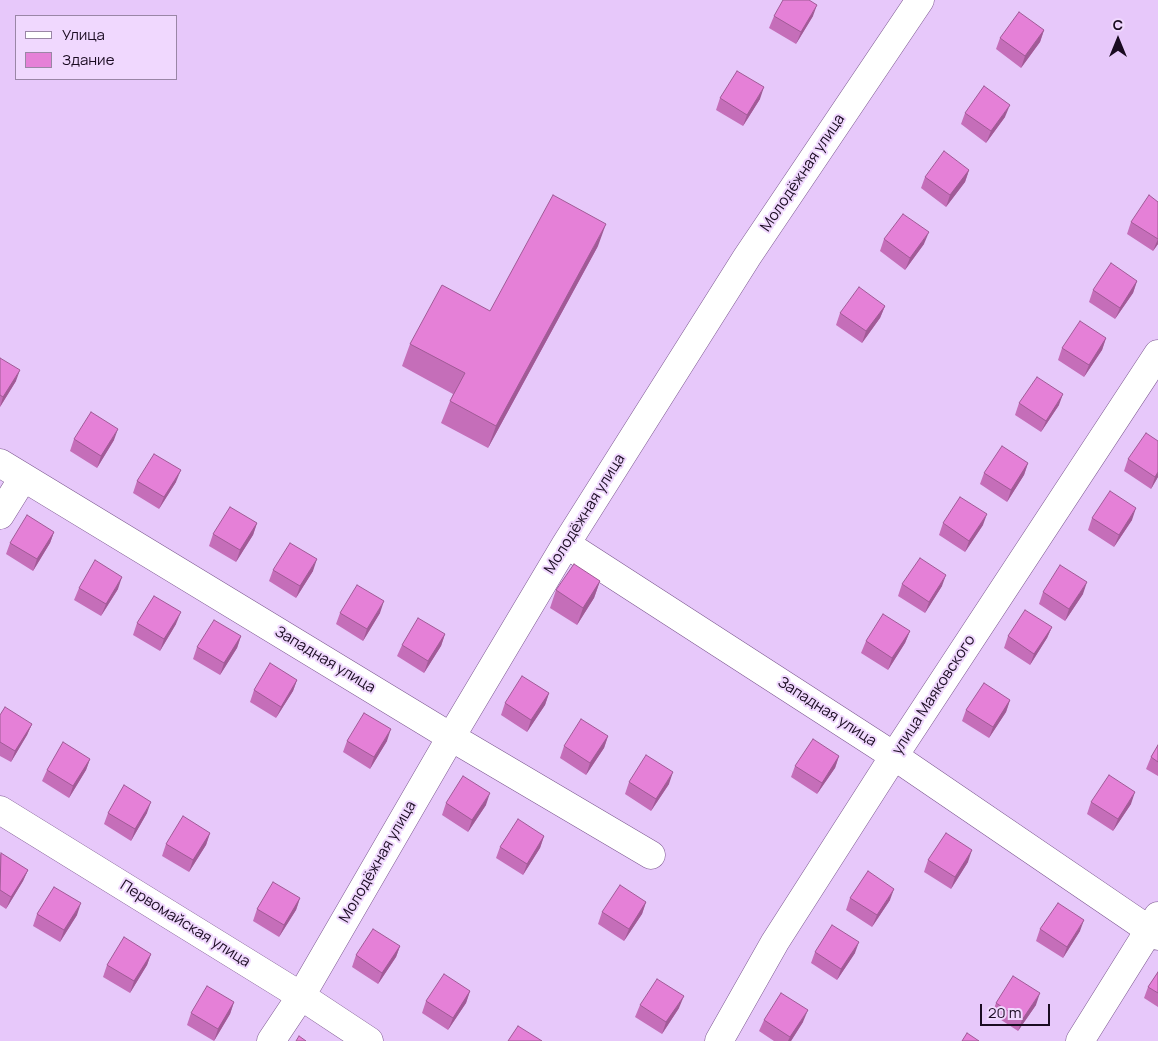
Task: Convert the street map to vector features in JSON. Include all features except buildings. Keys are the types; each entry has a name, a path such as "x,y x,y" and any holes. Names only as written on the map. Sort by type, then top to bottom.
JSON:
{"street":[{"name":"Молодёжная улица","path":"271,1041 301,996 451,737 566,544 747,257 920,0"},
{"name":"улица Маяковского","path":"719,1041 775,942 894,756 1158,354"},
{"name":"Западная улица","path":"0,464 451,737 651,855"},
{"path":"0,515 23,478"},
{"name":"Западная улица","path":"566,544 894,756 1155,928"},
{"name":"Первомайская улица","path":"0,810 301,996 369,1041"},
{"path":"1080,1041 1155,928"}]}
